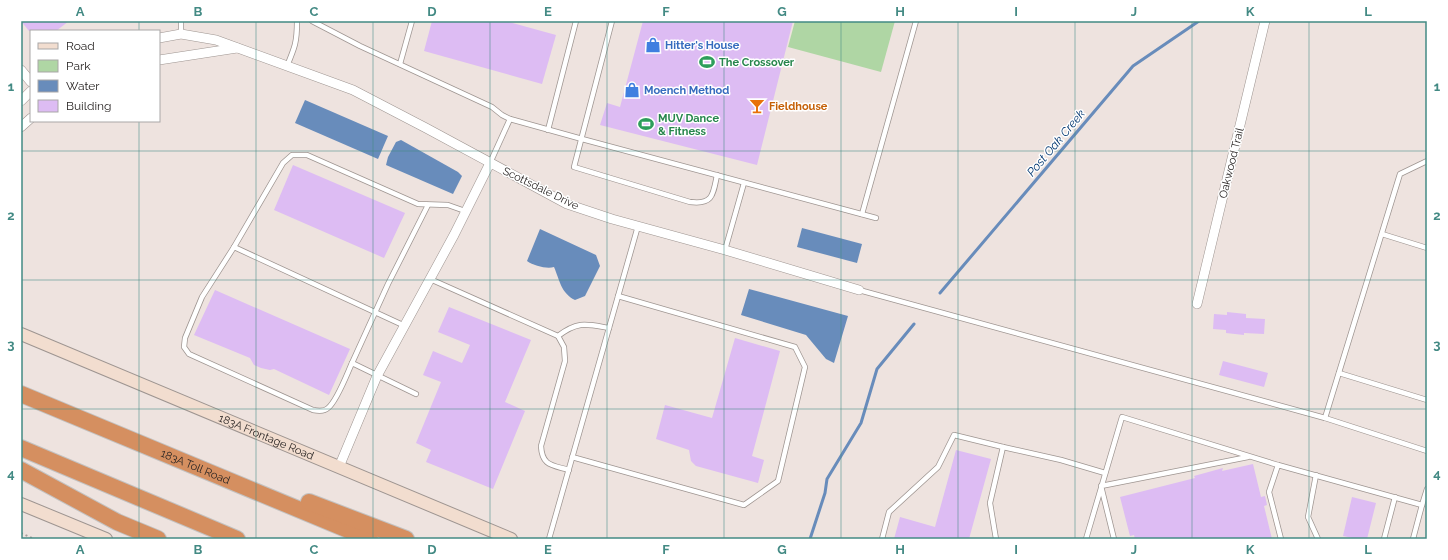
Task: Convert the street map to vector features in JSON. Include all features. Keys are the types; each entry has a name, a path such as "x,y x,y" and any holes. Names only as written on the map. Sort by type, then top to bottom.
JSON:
{"highway":[{"name":"183A Toll Road","path":"21,394 370,539"},
{"path":"21,448 237,539"},
{"path":"21,470 117,522 158,539"},
{"path":"205,470 281,491 406,539"}],"main road":[{"name":"183A Frontage Road","path":"21,334 511,539"},
{"path":"21,504 106,539"}],"street":[{"name":"Oakwood Trail","path":"1197,304 1265,21"},
{"name":"Scottsdale Drive","path":"160,38 180,34 216,40 353,90 567,204 612,219 725,250 859,290"},
{"name":"Scottsdale Drive","path":"160,60 238,48"},
{"path":"21,70 30,81"},
{"path":"21,102 30,92"},
{"path":"21,127 30,119"},
{"path":"339,467 377,376 430,279 490,163"}],"lane":[{"path":"180,34 182,21"},
{"path":"287,66 296,44 298,33 297,21"},
{"path":"312,21 360,46 492,106 502,115 510,119 876,218"},
{"path":"400,64 412,21"},
{"path":"548,130 576,21"},
{"path":"612,21 574,167 700,204 708,200 714,193 717,176"},
{"path":"862,214 916,21"},
{"path":"490,163 510,119"},
{"path":"428,205 335,399 328,409 321,411 313,410 189,354 184,347 185,338 202,297 234,247 283,163 292,155 307,155 418,204 448,205 465,211"},
{"path":"1325,418 1400,174 1427,161"},
{"path":"725,250 744,183"},
{"path":"549,539 638,226"},
{"path":"1382,234 1427,248"},
{"path":"234,247 376,311 405,326"},
{"path":"430,279 558,336 564,347 565,361 541,446 541,456 549,464 569,470"},
{"path":"859,290 1325,418 1427,452"},
{"path":"572,457 744,505 778,481 805,367 794,347 618,296"},
{"path":"558,336 569,328 584,324 609,328"},
{"path":"352,363 416,394"},
{"path":"1339,373 1427,400"},
{"path":"1086,539 1122,417 1278,465 1422,504"},
{"path":"882,539 889,512 938,467 954,435 1061,460 1105,473"},
{"path":"996,539 990,503 1003,447"},
{"path":"1101,486 1250,456"},
{"path":"1278,465 1269,492 1280,539"},
{"path":"1316,476 1308,517 1318,539"},
{"path":"1101,486 1114,539"},
{"path":"1413,539 1427,489"},
{"path":"1384,539 1395,497"}],"path":[{"path":"21,533 34,539"}],"green space":[{"path":"795,21 895,21 881,72 788,47"}],"water":[{"path":"305,100 388,136 378,159 295,123"},
{"path":"401,140 458,172 462,176 453,194 386,165 388,157 396,142"},
{"path":"802,228 862,244 857,263 797,247"},
{"path":"540,229 596,255 600,266 585,296 575,300 570,297 564,290 554,267 540,267 527,261"},
{"path":"749,289 848,316 834,363 826,359 806,335 741,315"}],"building":[{"path":"21,21 69,21 57,30 29,31"},
{"path":"432,21 505,21 556,35 542,84 424,51"},
{"name":"The Crossover","path":"643,21 793,21 757,165 600,125 607,103 620,107"},
{"path":"293,165 405,213 384,258 274,210"},
{"path":"215,290 350,349 329,395 274,369 270,370 254,365 250,358 194,335"},
{"path":"449,307 531,340 505,402 525,411 493,489 426,462 431,450 416,443 441,382 423,375 433,351 462,363 470,345 438,332"},
{"path":"1227,312 1246,314 1246,318 1265,319 1264,334 1244,333 1244,335 1226,333 1226,330 1213,329 1214,314 1227,315"},
{"path":"735,338 780,351 752,456 764,460 758,483 696,466 691,461 689,450 656,439 665,405 712,418"},
{"path":"1223,361 1268,373 1264,387 1219,375"},
{"path":"956,450 991,459 969,539 894,539 900,517 935,527"},
{"path":"1253,464 1261,497 1265,496 1267,505 1264,506 1272,539 1135,539 1134,535 1130,536 1120,497 1195,478 1194,476 1223,468 1222,471"},
{"path":"1352,497 1376,503 1367,539 1357,539 1343,536"}],"waterway":[{"name":"Post Oak Creek","path":"940,293 1133,66 1199,21"},
{"name":"Post Oak Creek","path":"810,539 825,493 827,479 861,423 877,369 914,324"}],"place":[{"name":"Hitter's House","path":"653,45"},
{"name":"The Crossover","path":"707,62"},
{"name":"Moench Method","path":"632,90"},
{"name":"Fieldhouse","path":"757,106"},
{"name":"MUV Dance & Fitness","path":"646,124"}]}
